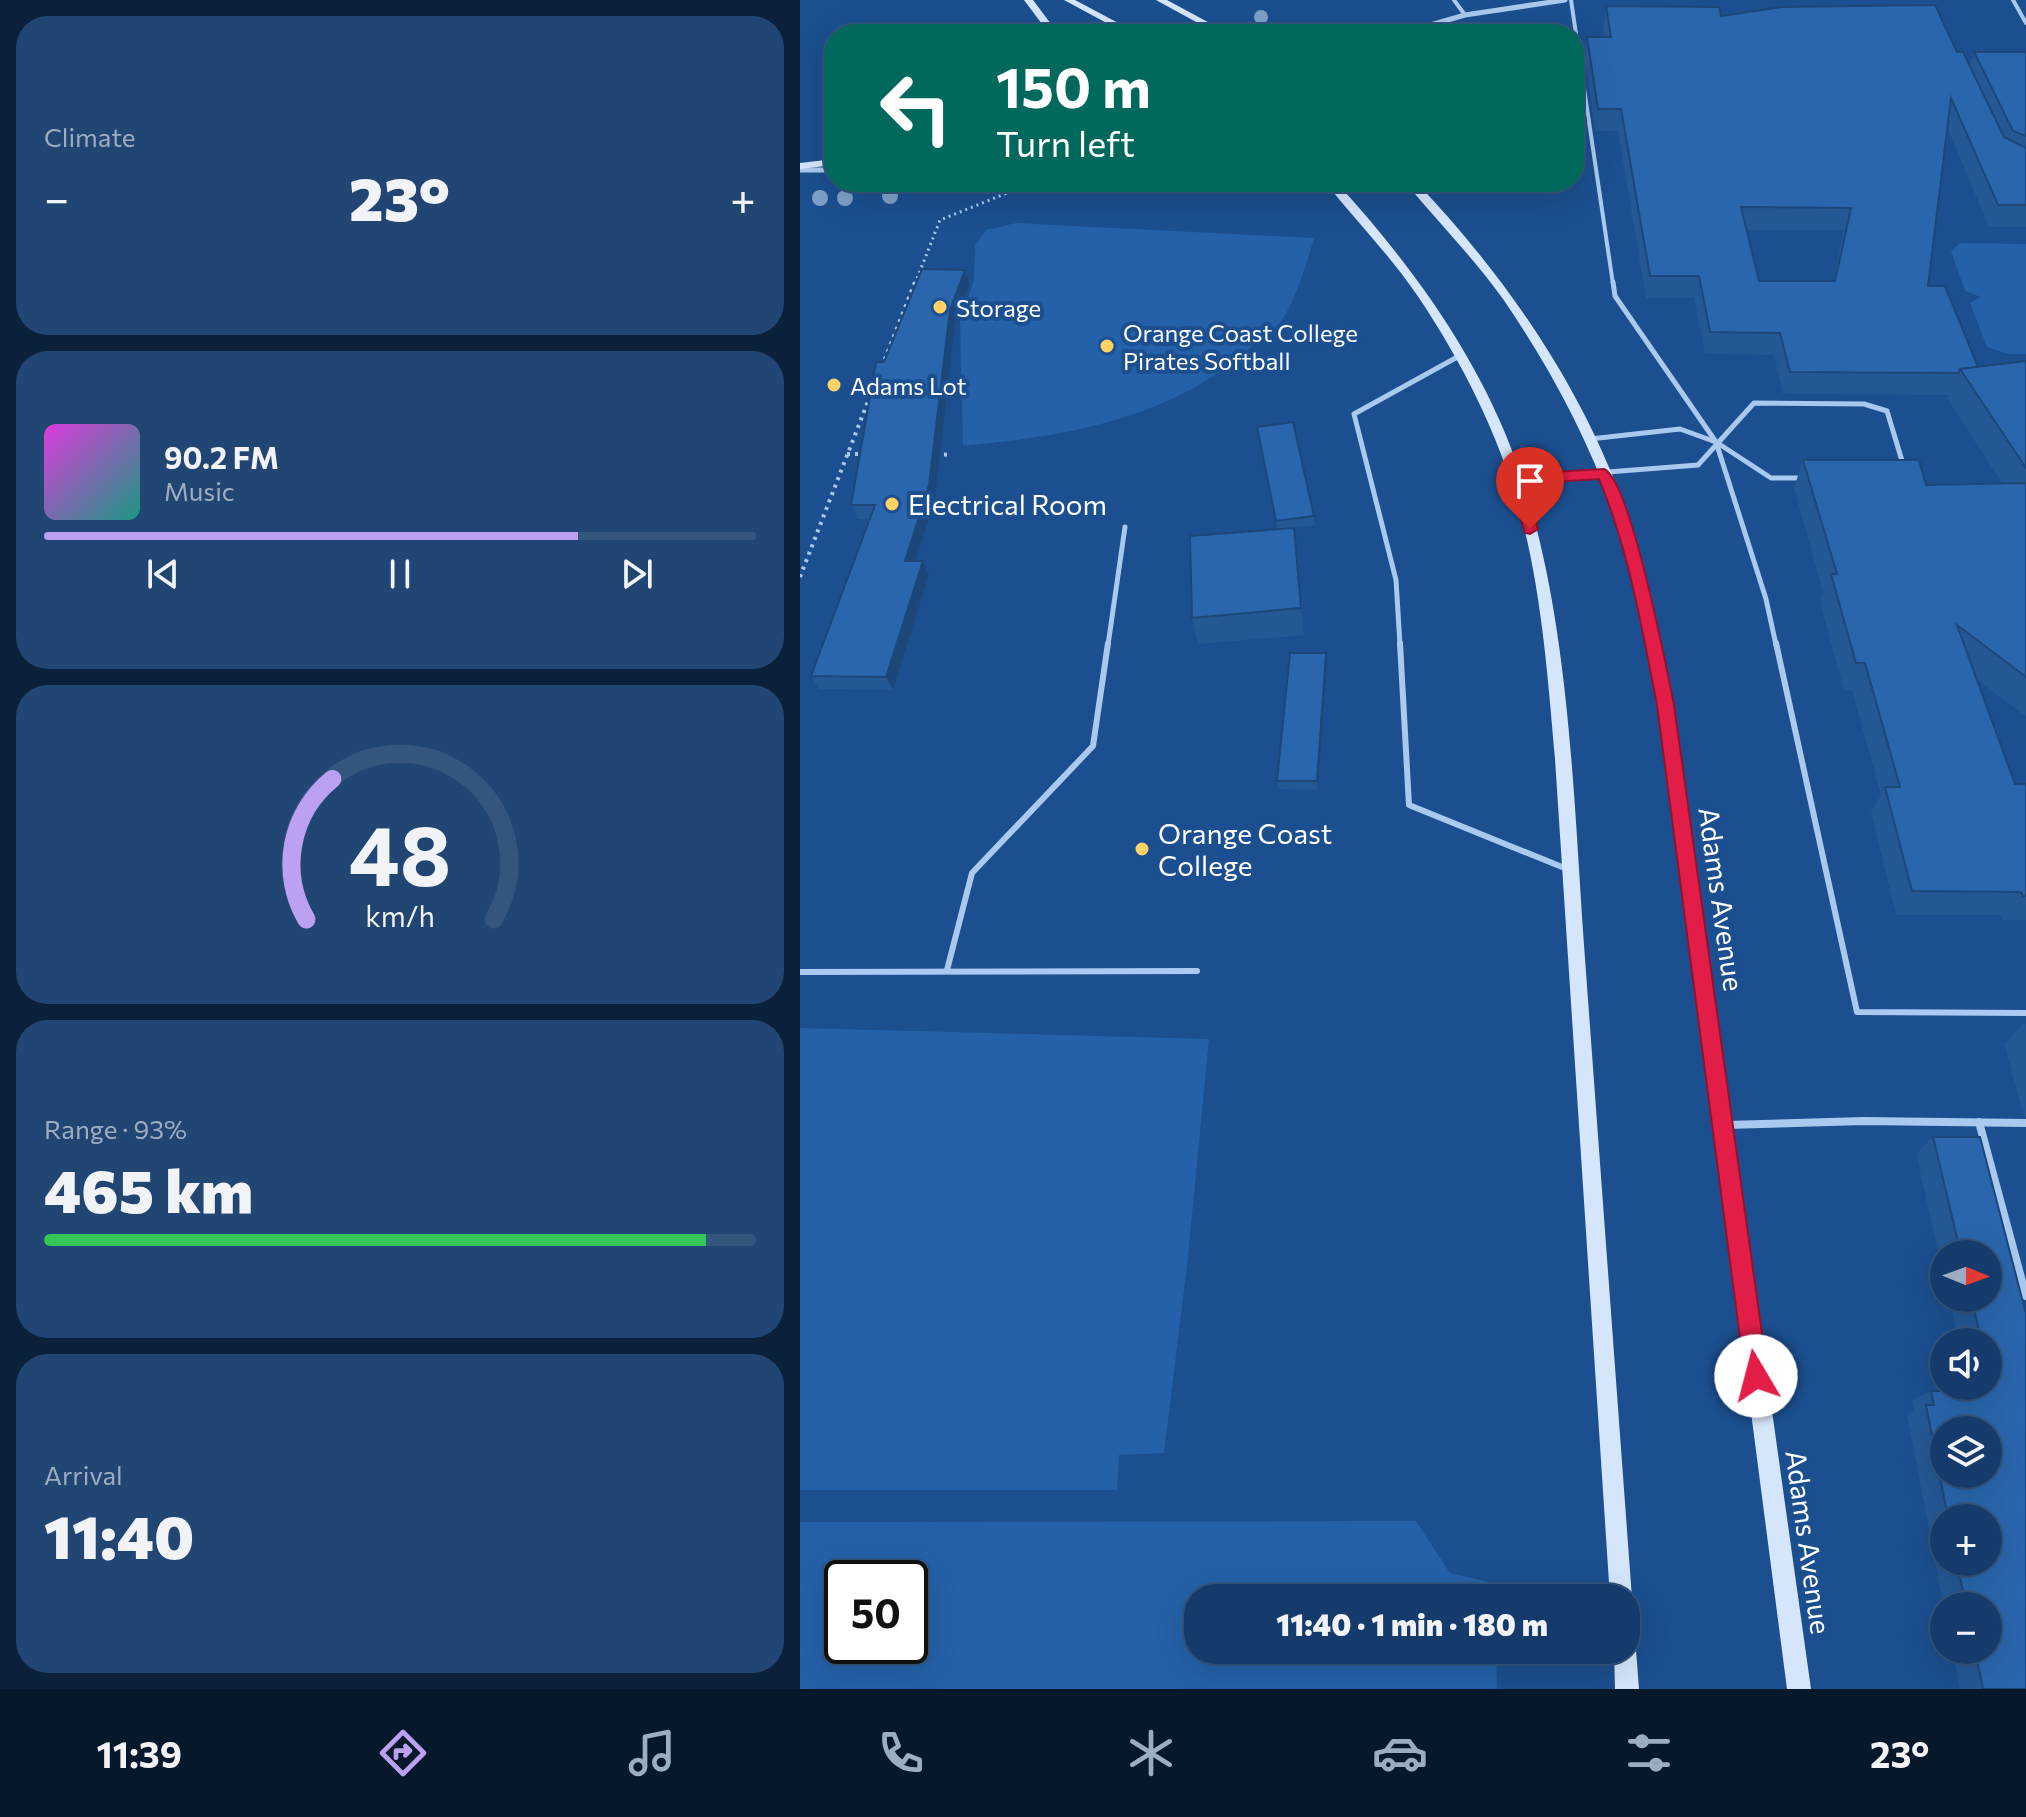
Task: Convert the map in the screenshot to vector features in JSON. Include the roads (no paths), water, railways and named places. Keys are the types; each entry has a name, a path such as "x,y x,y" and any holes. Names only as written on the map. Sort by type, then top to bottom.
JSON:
{"main road":[{"path":"1028,0 1046,24"},
{"path":"1068,0 1115,24"},
{"path":"1160,0 1206,24"},
{"path":"800,168 824,164"},
{"path":"1340,192 1367,220 1415,282 1479,389 1516,479 1542,579 1556,690 1570,870 1620,1584"},
{"name":"Adams Avenue","path":"1420,192 1522,314 1588,439 1622,516 1647,612 1666,705 1799,1689"},
{"path":"1626,1664 1627,1689"}],"street":[{"path":"1434,24 1465,15 1568,0"},
{"path":"800,168 824,169"}],"lane":[{"path":"1454,0 1465,15"},
{"path":"1568,0 1572,24"},
{"path":"2013,0 2026,23"},
{"path":"1584,101 1615,296 1716,442 1766,599 1857,1012 2026,1013"},
{"path":"1461,355 1354,414 1396,580 1409,805 1570,870"},
{"path":"1516,479 1698,465 1754,403 1864,404 1887,411 1903,465 1897,471"},
{"path":"1588,439 1680,429 1716,442 1771,478 1816,478"},
{"path":"947,970 972,873 1093,746 1125,527"},
{"path":"800,972 1197,971"},
{"path":"1722,1125 1863,1121 2026,1123"},
{"path":"1979,1122 2026,1296"}],"place":[{"name":"Storage","path":"940,307"},
{"name":"Orange Coast College Pirates Softball","path":"1107,346"},
{"name":"Adams Lot","path":"834,385"},
{"name":"Electrical Room","path":"892,504"},
{"name":"Orange Coast College","path":"1142,849"}]}
